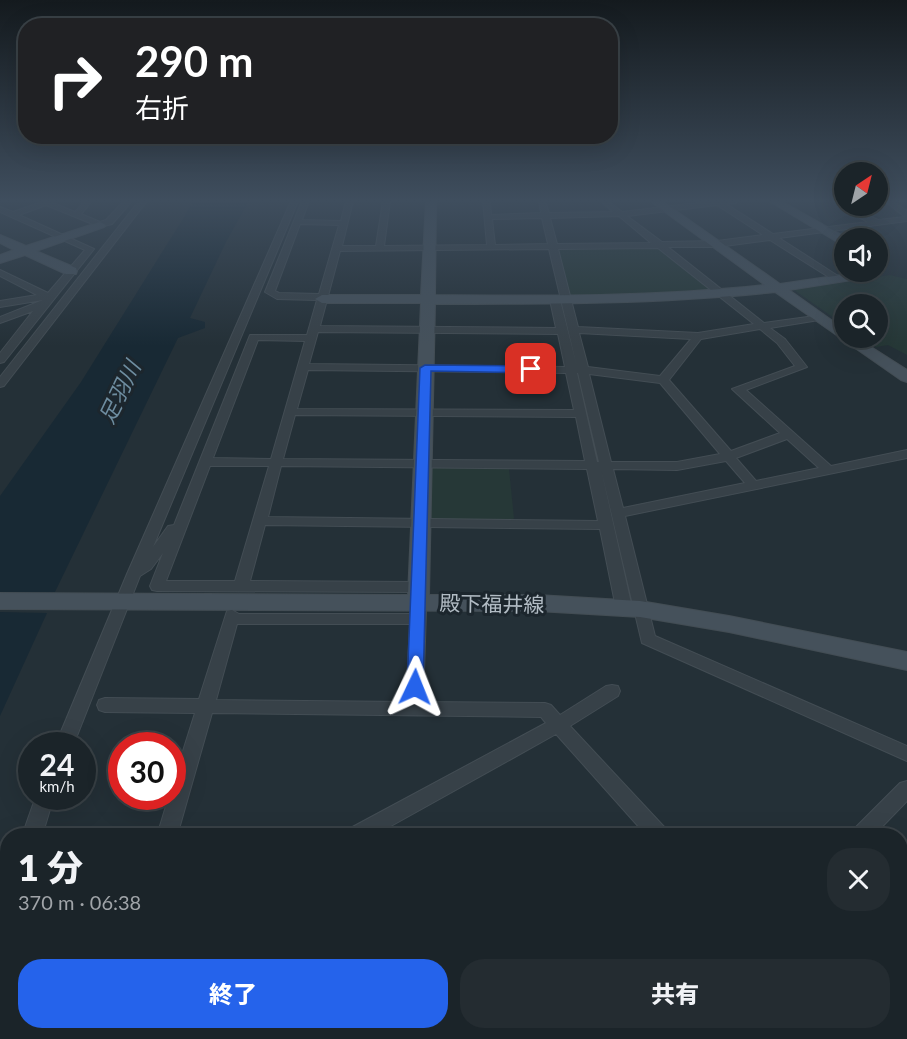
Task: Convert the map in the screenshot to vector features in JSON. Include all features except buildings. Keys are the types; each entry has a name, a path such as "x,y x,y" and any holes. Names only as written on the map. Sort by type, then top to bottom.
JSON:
{"street":[{"path":"0,360 44,297 90,249"},
{"path":"0,384 106,249"},
{"path":"69,732 273,249"},
{"path":"286,249 270,292 277,296 428,300 560,300 721,294 778,288 834,278"},
{"path":"241,587 336,249"},
{"path":"414,709 429,249"},
{"path":"553,249 560,300 599,464 606,525 632,609 648,639 907,754"},
{"path":"664,249 764,326 781,341 802,367 738,389 829,470"},
{"path":"725,249 834,328"},
{"path":"791,249 834,277"},
{"path":"0,259 25,250 70,271"},
{"path":"61,308 62,299 71,279 70,271"},
{"path":"0,273 44,297"},
{"path":"0,298 44,297"},
{"path":"0,304 44,297"},
{"path":"0,320 44,297"},
{"path":"418,603 241,587 157,586 254,337 427,330 568,331 698,336 819,317"},
{"path":"663,380 698,336"},
{"path":"863,348 907,377"},
{"path":"303,367 577,370 663,380 754,486"},
{"path":"577,370 580,414 617,513 632,609"},
{"path":"290,412 580,414"},
{"path":"204,462 677,466 730,456 789,434"},
{"path":"617,513 907,454"},
{"path":"259,521 606,525"},
{"path":"134,574 146,566 171,531 181,522"},
{"name":"殿下福井線","path":"0,601 537,603 632,609 729,624 907,661"},
{"path":"169,828 231,617 418,603"},
{"path":"369,828 558,725 612,691"},
{"path":"105,705 205,708 545,710 653,828"},
{"path":"868,828 907,789"},
{"path":"35,828 40,810"}],"shaded area":[{"path":"553,249 664,249 721,294 565,298"},
{"path":"888,275 907,279 907,355 888,345 888,294 834,294 834,318 794,290 845,282 888,282"},
{"path":"505,467 509,469 514,518 511,521 432,521 428,518 429,468"}],"water":[{"name":"足羽川","path":"164,249 222,249 190,318 205,322 205,328 178,338 55,592 0,593 0,496 81,382"},
{"path":"0,612 47,613 0,716"}],"route":[{"path":"415,687 425,368 531,369"}]}
